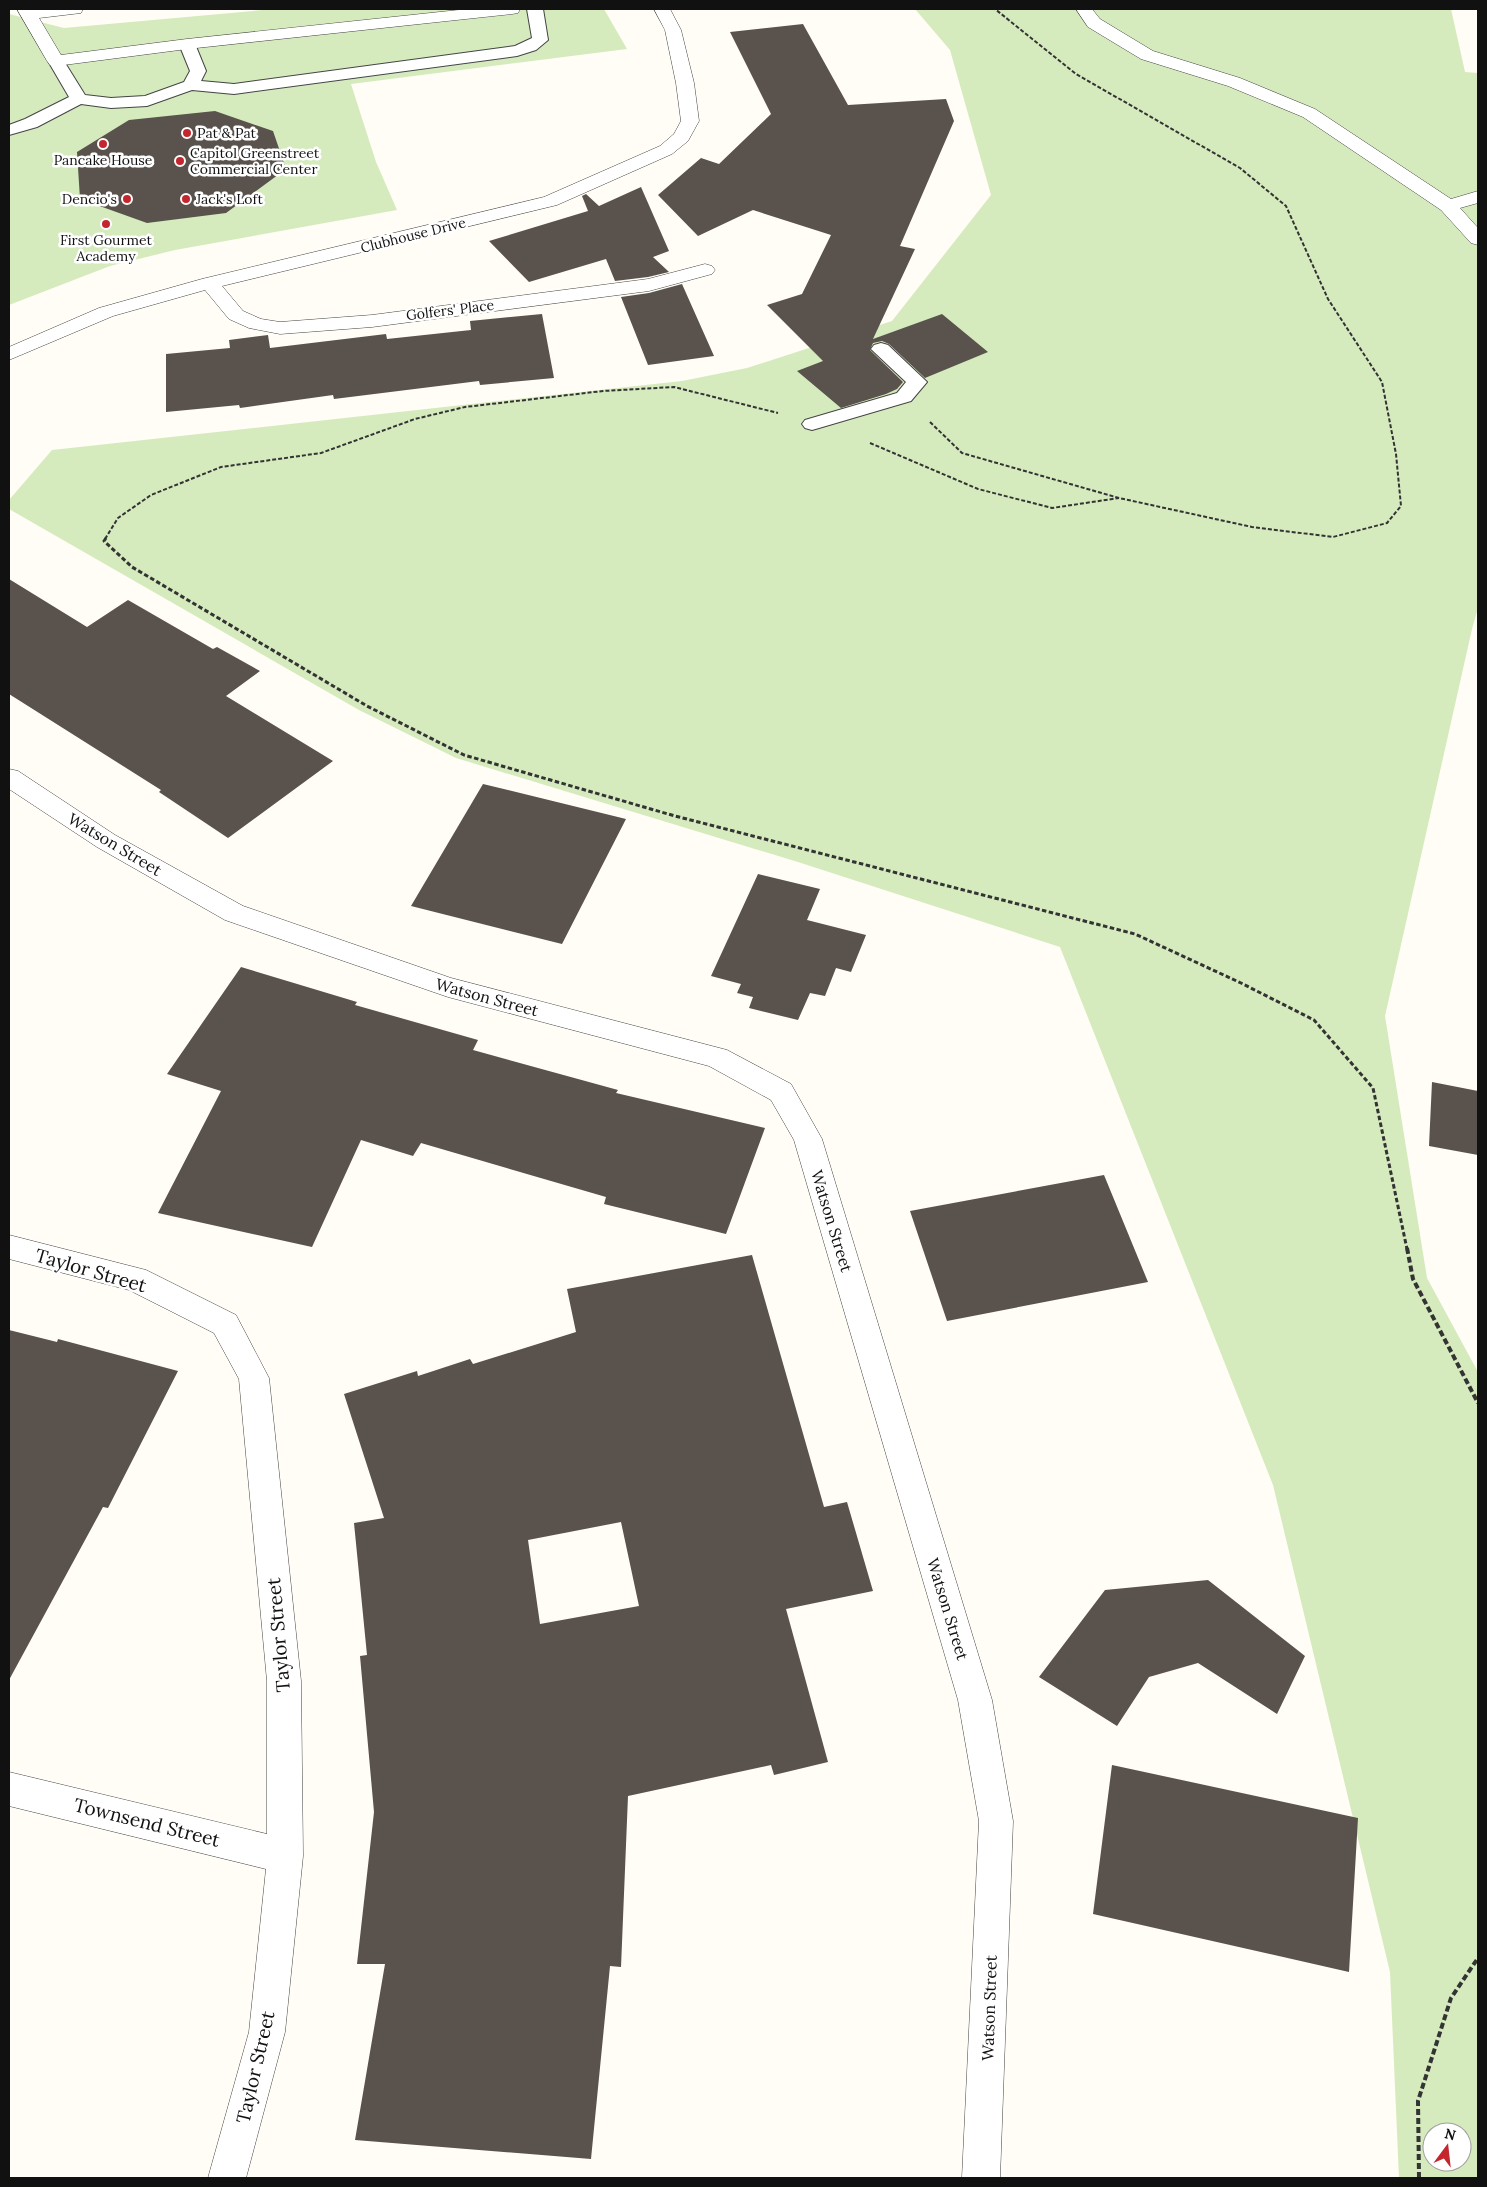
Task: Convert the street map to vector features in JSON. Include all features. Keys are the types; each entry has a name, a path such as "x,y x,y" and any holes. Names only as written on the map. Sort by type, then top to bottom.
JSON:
{"street":[{"path":"75,9 28,12 56,61 187,44 512,9"},
{"name":"Clubhouse Drive","path":"9,354 106,312 209,284 550,201 666,150 682,137 690,121 685,83 673,30 662,9"},
{"path":"1084,9 1094,23 1147,55 1234,82 1309,113 1448,206 1478,239"},
{"path":"1448,206 1478,197"},
{"name":"Golfers' Place","path":"209,284 236,315 256,324 280,328 372,320 649,285 705,270"},
{"name":"Watson Street","path":"9,777 106,841 234,913 448,987 717,1057 781,1092 808,1139 976,1700 996,1821 981,2178"},
{"name":"Taylor Street","path":"9,1247 136,1279 225,1324 254,1378 284,1681 285,1856 267,2032 227,2178"},
{"name":"Townsend Street","path":"9,1789 285,1856"}],"lane":[{"path":"9,130 31,123 79,99 111,103 147,101 190,85 234,88 517,51 530,47 540,40 535,9"},
{"path":"187,44 198,71 190,85"},
{"path":"56,61 79,99"},
{"path":"812,424 904,397 917,382 881,350"}],"path":[{"path":"904,397 962,453 1120,498 1252,527 1333,537 1387,523 1401,506 1396,454 1382,382 1328,299 1286,206 1240,168 1076,74 995,9"},
{"path":"1120,498 1052,508 978,489 877,445 812,424 748,404 674,387 603,391 465,407 415,420 321,453 221,467 151,495 118,518 104,541 132,567 367,706 464,755 675,816 1135,934 1241,983 1314,1020 1374,1088 1413,1279 1478,1403"},
{"path":"1419,2178 1418,2101 1451,1998 1478,1958"}],"green space":[{"path":"274,9 604,9 627,49 351,84 376,162 397,210 175,250 110,266 9,305 9,14 64,28"},
{"path":"915,9 1451,9 1465,72 1478,73 1478,608 1385,1016 1427,1278 1478,1372 1478,2178 1399,2178 1390,1972 1273,1485 1060,947 798,862 456,758 359,710 9,509 9,500 52,450 682,381 747,368 892,321 991,195 950,50"}],"building":[{"path":"803,24 848,105 946,99 954,121 900,246 915,249 873,339 942,314 988,352 925,378 889,344 882,341 873,343 870,350 903,382 897,389 886,394 841,408 797,371 823,361 767,305 802,294 831,235 753,210 698,236 658,195 701,158 719,164 771,114 730,32"},
{"name":"Capitol Greenstreet Commercial Center","path":"215,111 273,131 286,169 226,213 147,223 80,199 77,152 129,120"},
{"path":"641,187 669,251 653,257 669,272 615,281 606,259 529,282 489,241 588,211 582,196 586,194 599,206"},
{"path":"682,284 714,356 648,365 621,297 649,293"},
{"path":"542,314 554,378 480,385 479,381 334,399 333,395 240,408 239,405 166,412 166,354 230,348 229,340 268,335 270,348 386,334 387,339 471,330 470,321"},
{"path":"9,579 87,627 128,600 213,649 217,647 260,671 226,696 333,761 228,838 159,792 161,790 9,694"},
{"path":"483,784 626,819 562,944 411,906"},
{"path":"758,874 820,889 807,920 866,935 851,972 836,968 825,996 810,993 798,1020 749,1008 753,997 737,993 741,984 711,976"},
{"path":"241,967 357,1002 355,1005 478,1040 473,1050 618,1090 616,1093 765,1128 726,1234 604,1204 606,1197 421,1143 413,1156 361,1140 312,1247 158,1213 221,1091 167,1074"},
{"path":"1432,1082 1478,1091 1478,1155 1429,1146"},
{"path":"1104,1175 1148,1282 947,1321 910,1211"},
{"path":"752,1255 824,1507 847,1502 873,1591 786,1609 828,1762 774,1775 771,1765 628,1796 621,1967 610,1966 591,2159 355,2140 385,1964 357,1964 374,1812 360,1656 367,1655 354,1523 384,1518 344,1394 417,1371 418,1376 470,1359 473,1364 576,1332 567,1289","holes":["621,1522 639,1606 540,1624 528,1540"]},
{"path":"9,1330 57,1342 58,1339 178,1371 108,1508 103,1507 9,1680"},
{"path":"1208,1580 1305,1656 1277,1714 1198,1663 1149,1677 1117,1726 1039,1677 1105,1590"},
{"path":"1112,1765 1358,1818 1349,1972 1093,1914"}],"place":[{"name":"Pat & Pat","path":"187,133"},
{"name":"Pancake House","path":"103,144"},
{"name":"Capitol Greenstreet Commercial Center","path":"180,161"},
{"name":"Dencio's","path":"127,199"},
{"name":"Jack's Loft","path":"186,199"},
{"name":"First Gourmet Academy","path":"106,224"}]}
